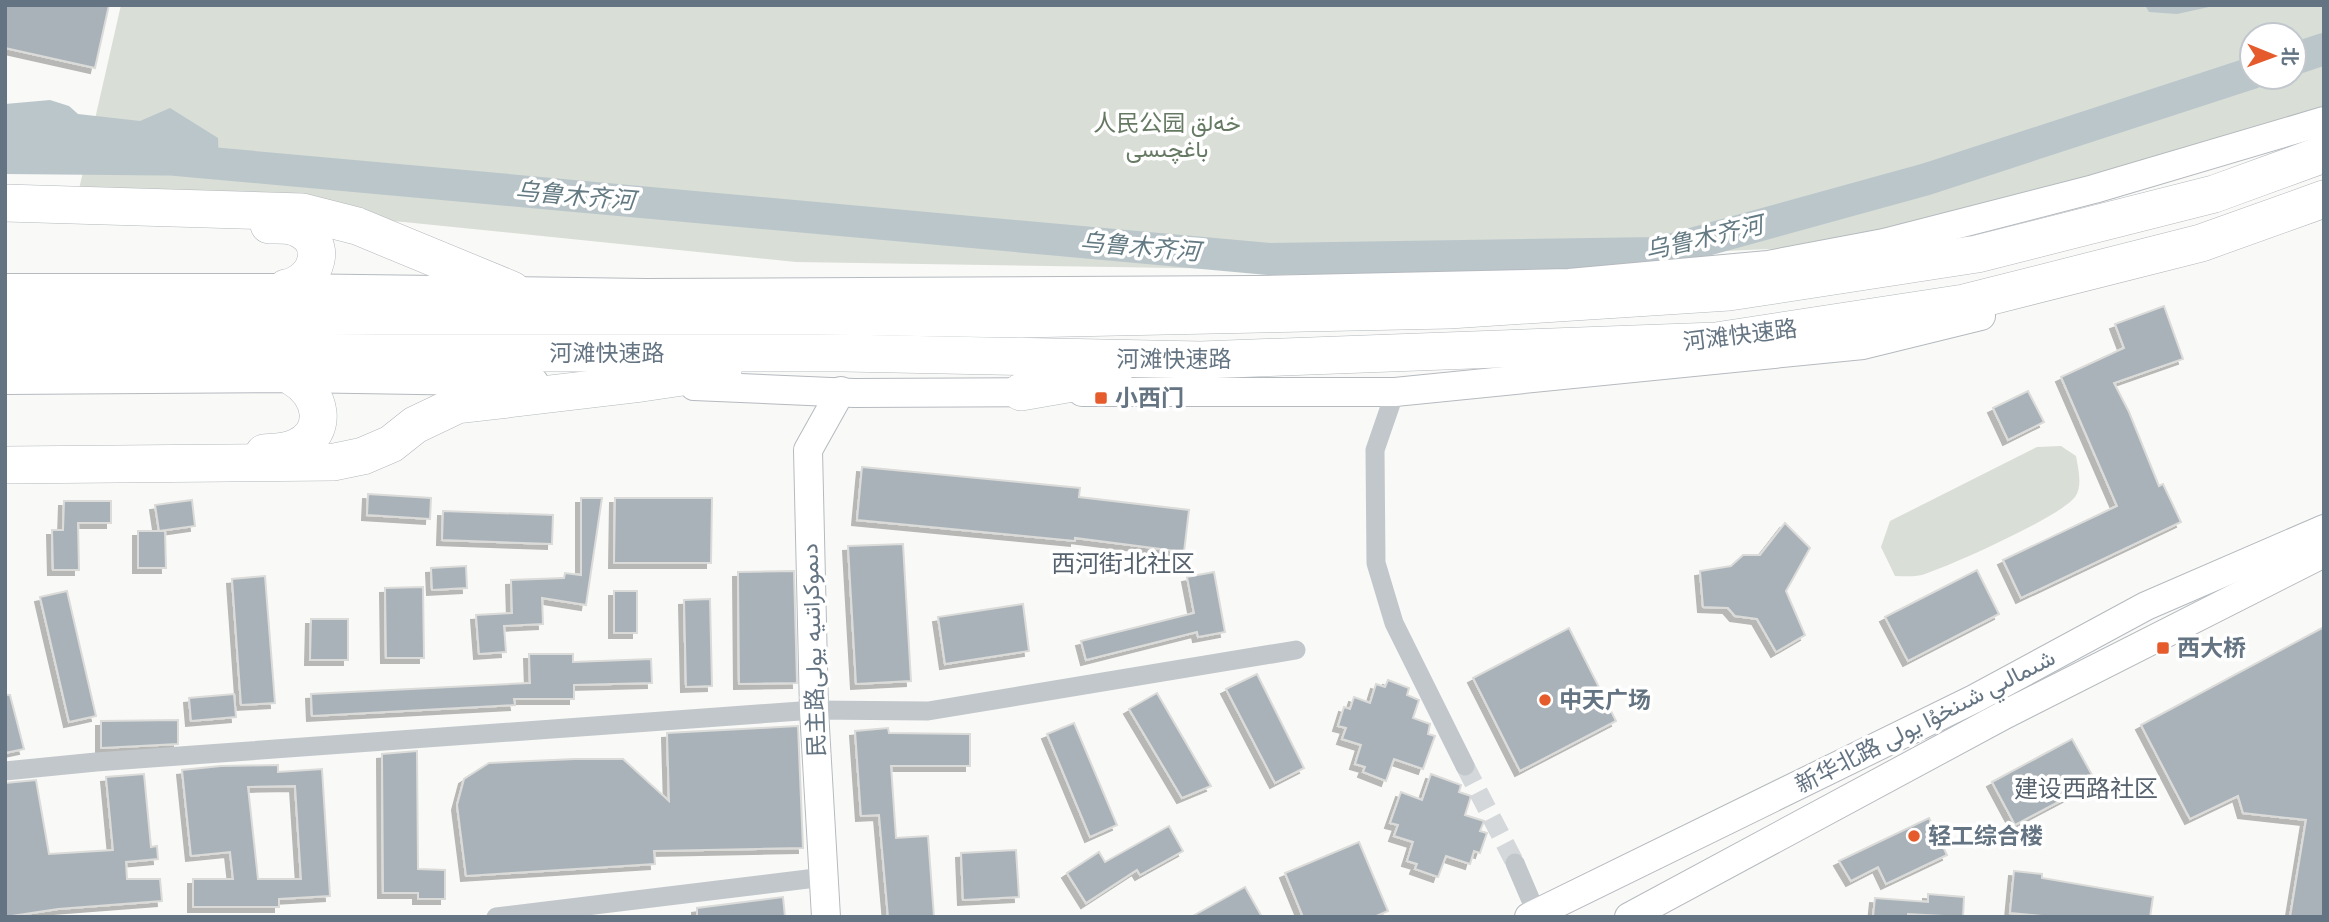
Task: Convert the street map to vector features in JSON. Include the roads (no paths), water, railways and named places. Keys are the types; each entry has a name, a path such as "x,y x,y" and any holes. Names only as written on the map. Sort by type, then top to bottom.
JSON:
{"highway":[{"name":"河滩快速路","path":"5,316 818,316 1021,319 1449,310 1730,292 1977,254 2214,194 2324,154"},
{"name":"河滩快速路","path":"5,349 380,353 844,353 1200,360 1716,341 1964,303 2201,243 2324,199"},
{"path":"5,203 302,212 357,226 512,290"},
{"path":"5,219 289,226 308,235 317,253 312,273 305,281 286,288"},
{"path":"646,293 818,316"},
{"path":"1581,347 1723,359"},
{"path":"5,465 334,462 363,456 391,444 415,425 457,405 635,384 844,353"},
{"path":"1021,393 1200,360"},
{"path":"5,455 287,451 299,447 309,439 318,417 313,393 294,378"}],"street":[{"path":"5,288 286,288 646,293 1257,290 1569,282 1768,265 1884,243 2068,196 2324,121"},
{"path":"5,380 294,378 635,384 854,393 1395,392 1863,345 2207,260 2324,217"},
{"name":"民主路دىموكراتىيە يولى","path":"826,917 814,710 808,450 841,391"},
{"path":"1395,392 1374,450 1376,563 1394,623 1465,766"},
{"name":"新华北路 شىمالىي شىنخۇا يولى","path":"1535,916 1973,699 2146,606 2324,529"},
{"name":"新华北路 شىمالىي شىنخۇا يولى","path":"1629,917 2006,714 2324,553"},
{"path":"5,771 814,710 928,711 1296,650"},
{"path":"1515,863 1535,916"},
{"path":"496,917 824,877"}],"waterway":[{"name":"乌鲁木齐河","path":"2308,54 2324,49"},
{"name":"乌鲁木齐河","path":"177,160 1269,259 1659,253 1927,179 2238,78"}],"tunnel":[{"path":"1465,766 1515,863"}],"place":[{"name":"小西门","path":"1101,398"},
{"name":"西大桥","path":"2163,648"},
{"name":"中天广场","path":"1545,700"},
{"name":"轻工综合楼","path":"1914,836"}],"district":[{"name":"西河街北社区","path":"1123,564"},
{"name":"建设西路社区","path":"2086,789"}],"park label":[{"name":"人民公园 خەلق باغچىسى","path":"1167,136"}]}
